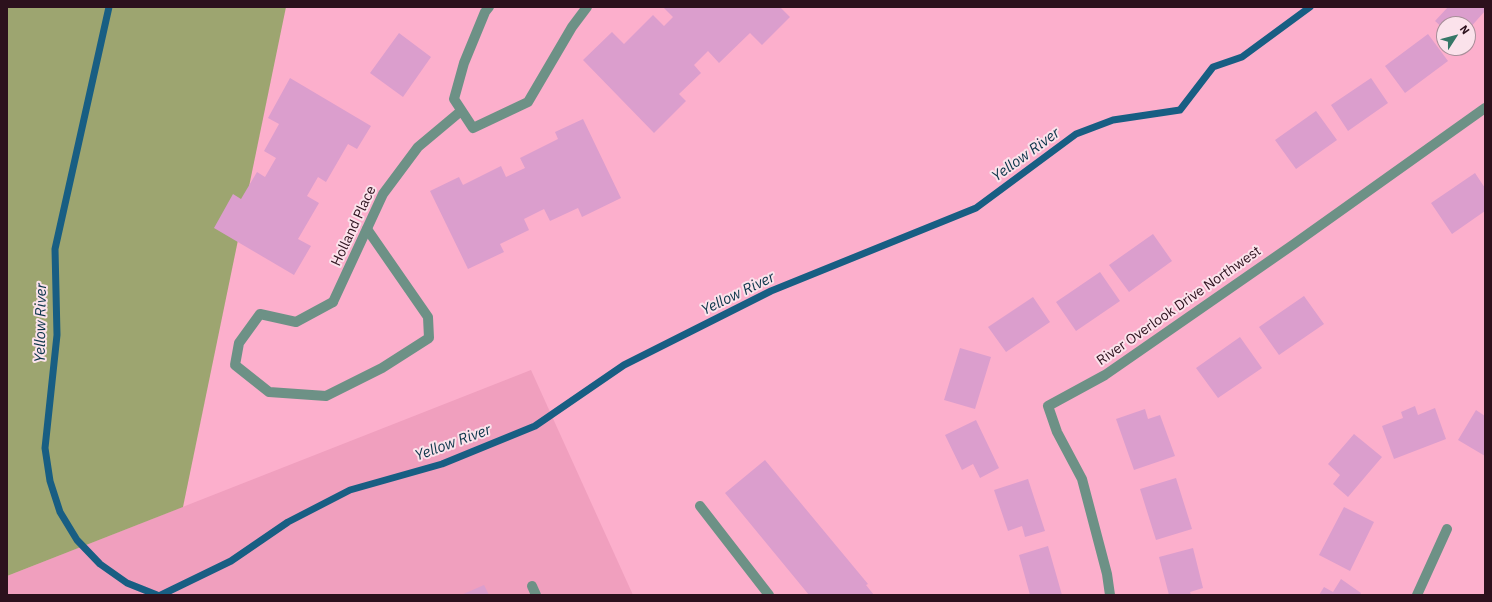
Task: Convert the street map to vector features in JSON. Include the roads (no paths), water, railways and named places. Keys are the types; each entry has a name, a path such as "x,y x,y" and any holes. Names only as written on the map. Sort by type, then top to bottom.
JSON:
{"street":[{"path":"489,7 464,63 454,99 473,128 528,102 572,27 587,7"},
{"name":"River Overlook Drive Northwest","path":"1110,595 1107,574 1082,479 1057,432 1048,406 1111,370 1294,244 1485,108"},
{"name":"Holland Place","path":"367,229 428,317 429,338 382,368 326,396 269,392 235,365 239,343 260,314 296,322 333,302 383,194 418,146 461,111"},
{"path":"700,506 769,595"},
{"path":"1417,595 1447,529"}],"waterway":[{"name":"Yellow River","path":"109,7 55,249 57,335 45,448 50,481 60,512 77,540 100,564 127,583 157,595"},
{"name":"Yellow River","path":"161,595 231,561 288,522 350,490 442,464 535,426 624,365 771,291 976,208 1076,134 1113,120 1180,110 1213,67 1242,57 1310,7"}]}
